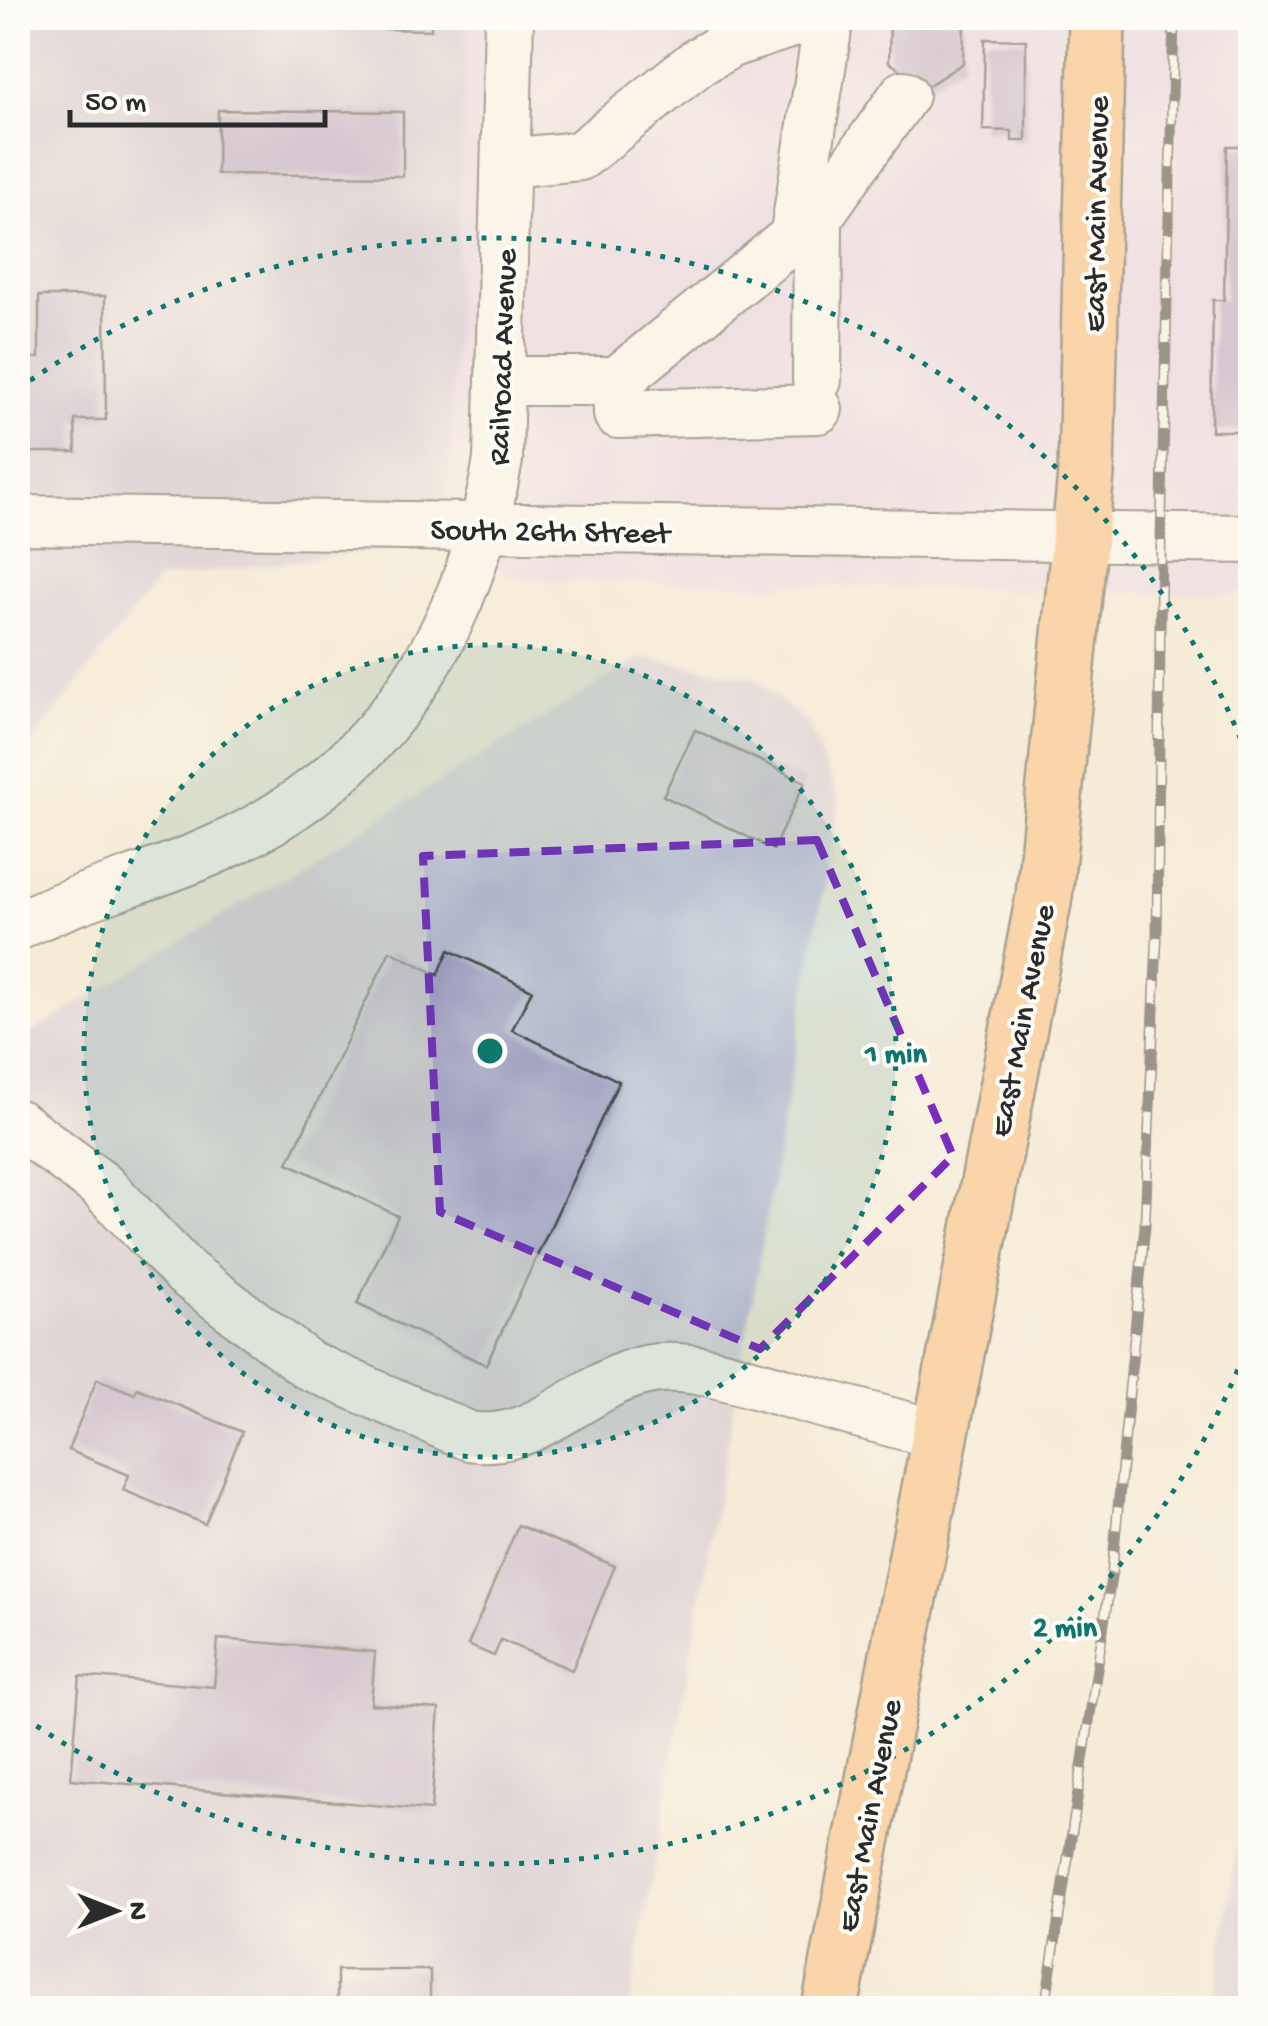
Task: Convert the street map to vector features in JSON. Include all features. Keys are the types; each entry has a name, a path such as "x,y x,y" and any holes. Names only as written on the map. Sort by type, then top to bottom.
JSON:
{"main road":[{"name":"East Main Avenue","path":"830,2008 1044,897 1082,537 1091,391 1097,18"}],"street":[{"name":"Railroad Avenue","path":"18,926 219,848 290,808 356,757 387,724 438,646 465,589 486,528 498,460 509,18"},
{"path":"506,164 580,156 698,62 731,43 807,18"},
{"path":"618,381 618,414 818,394 807,225 829,18"},
{"path":"502,381 618,381 807,225 904,95"},
{"name":"South 26th Street","path":"18,520 1250,539"},
{"path":"18,1124 101,1185 186,1272 308,1365 470,1436 491,1440 511,1436 552,1418 609,1382 659,1368 720,1374 941,1435"}],"highlighted area":[{"path":"817,840 953,1156 760,1349 440,1212 423,856"}],"shaded area":[{"path":"18,18 467,18 446,541 159,579 18,760"},
{"path":"467,18 1250,18 1250,594 520,580 446,541"},
{"path":"642,657 754,677 809,725 839,800 629,2008 18,2008 18,1041"},
{"path":"1250,1759 1250,2008 1214,2008"}],"building":[{"path":"193,18 431,18 431,30 193,25"},
{"path":"890,18 964,18 963,63 926,87 889,62"},
{"path":"985,39 1026,40 1026,141 1012,141 1012,131 983,130"},
{"path":"218,110 403,112 403,176 217,174"},
{"path":"1227,146 1250,146 1250,431 1211,431 1213,300 1224,300"},
{"path":"39,296 105,296 106,420 75,420 76,452 18,452 18,358 39,358"},
{"path":"695,730 805,782 773,849 663,796"},
{"path":"449,950 532,990 512,1030 619,1081 486,1365 357,1304 398,1216 288,1163 390,951 438,975"},
{"path":"97,1379 135,1394 137,1388 242,1432 205,1524 123,1490 129,1475 68,1450"},
{"path":"518,1525 615,1566 572,1670 501,1640 494,1656 468,1645"},
{"path":"218,1639 375,1652 371,1704 439,1709 431,1810 71,1779 80,1676 214,1687"},
{"path":"337,1970 430,1970 430,2008 337,2008"}],"railway":[{"path":"1045,2008 1112,1571 1145,1225 1157,939 1161,538 1174,18"}]}
